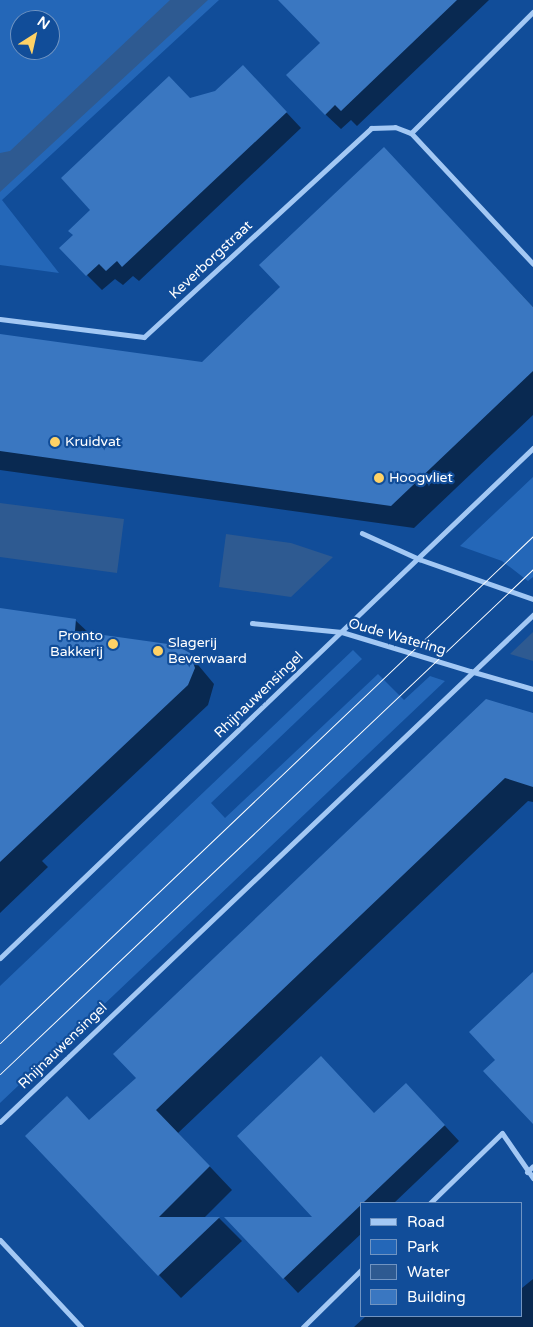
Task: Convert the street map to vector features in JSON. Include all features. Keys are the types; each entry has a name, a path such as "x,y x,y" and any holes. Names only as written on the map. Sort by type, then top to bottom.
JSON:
{"street":[{"path":"533,12 411,133 533,264"},
{"name":"Keverborgstraat","path":"0,319 144,337 371,128 395,127 411,133"},
{"name":"Rhijnauwensingel","path":"0,958 533,448"},
{"path":"362,533 419,559 533,598"},
{"name":"Rhijnauwensingel","path":"0,1122 470,671 533,615"},
{"name":"Oude Watering","path":"252,623 342,632 533,689"},
{"path":"431,1202 502,1133 527,1172 533,1178"},
{"path":"527,1172 533,1166"},
{"path":"0,1240 81,1327"},
{"path":"303,1327 360,1271"}],"green space":[{"path":"0,0 219,0 2,200 59,273 0,265"},
{"path":"533,477 533,577 528,581 502,561 460,546"},
{"path":"353,650 362,659 211,803 225,818 378,674 404,700 430,676 445,681 0,1103 0,986"}],"water":[{"path":"170,0 208,0 0,192 0,153 10,151"},
{"path":"0,503 124,519 117,573 0,557"},
{"path":"226,534 291,543 333,557 291,597 219,587"},
{"path":"532,633 533,661 510,654"}],"building":[{"path":"278,0 457,0 341,111 335,105 325,115 286,75 320,43"},
{"path":"243,65 287,112 122,267 117,261 106,271 99,264 86,276 59,248 73,235 68,231 90,210 61,178 169,76 190,98 215,91"},
{"path":"384,147 533,307 533,371 391,506 0,451 0,334 202,362 280,287 259,265"},
{"path":"0,608 76,619 75,631 175,645 190,653 195,668 188,685 0,862"},
{"path":"486,699 533,713 533,787 505,778 156,1110 210,1166 159,1217 220,1217 158,1276 25,1136 67,1096 89,1120 136,1078 113,1054"},
{"path":"533,972 533,1124 483,1071 495,1060 469,1032"},
{"path":"321,1056 374,1113 406,1083 445,1125 364,1202 360,1202 360,1206 283,1279 224,1217 312,1217 237,1136"}],"tram line":[{"path":"0,1043 533,536"},
{"path":"0,1074 533,569"}],"place":[{"name":"Kruidvat","path":"55,442"},
{"name":"Hoogvliet","path":"379,478"},
{"name":"Pronto Bakkerij","path":"113,644"},
{"name":"Slagerij Beverwaard","path":"158,651"}]}
